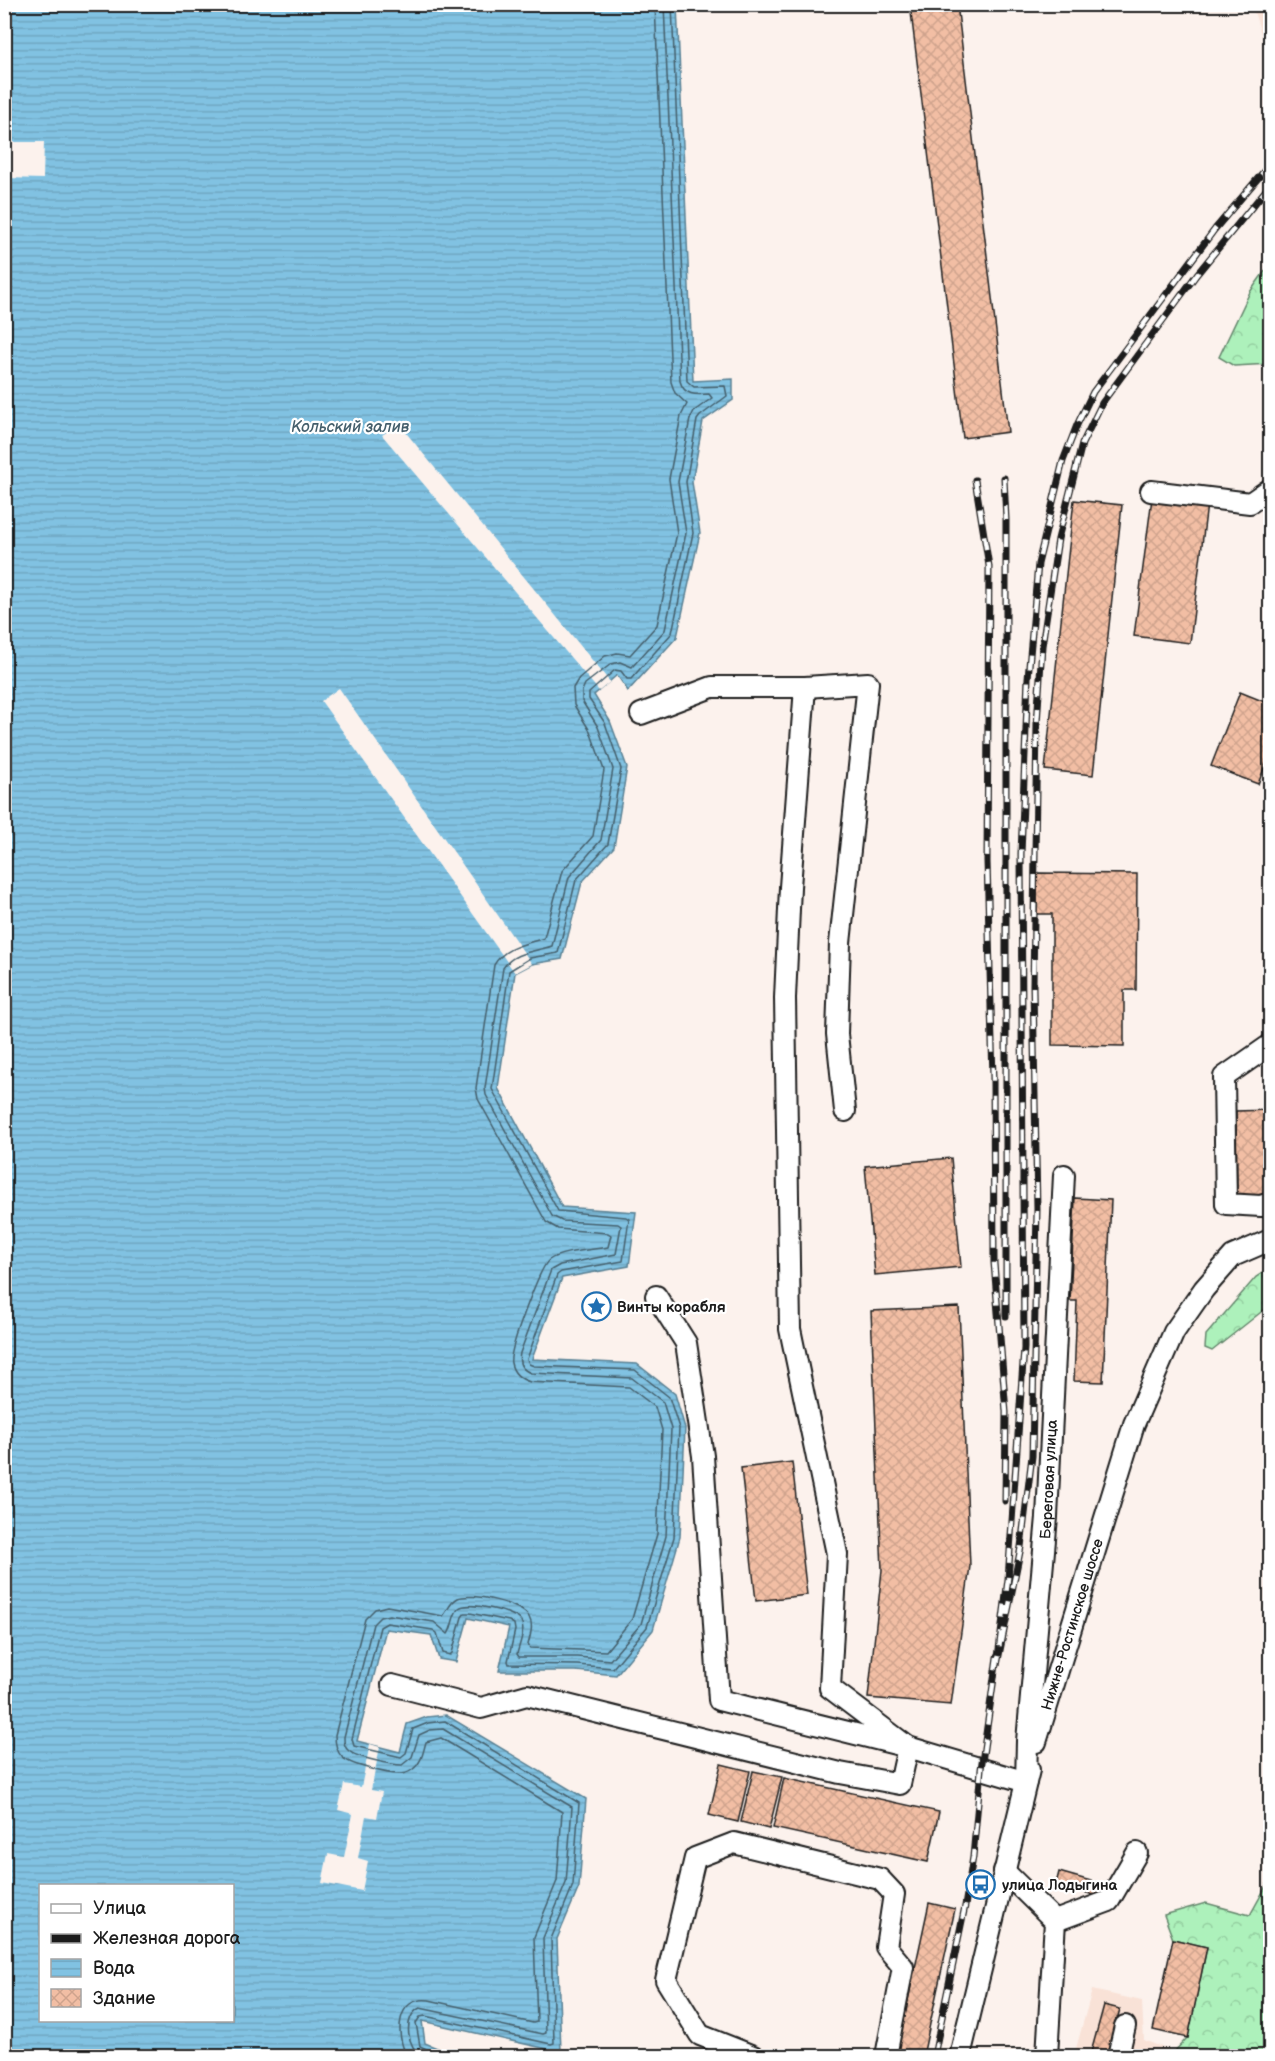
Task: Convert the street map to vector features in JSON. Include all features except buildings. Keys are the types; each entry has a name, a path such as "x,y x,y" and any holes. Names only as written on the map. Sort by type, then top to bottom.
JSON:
{"street":[{"path":"1151,490 1250,503 1270,489"},
{"path":"641,714 712,687 806,687 868,683 840,943 837,1034 845,1111"},
{"path":"806,687 790,886 784,998 790,1329 837,1554 830,1688 908,1747"},
{"path":"1270,1045 1224,1077 1226,1204 1261,1206 1270,1203"},
{"name":"Береговая улица","path":"1026,1782 1027,1741 1047,1517 1064,1175"},
{"name":"Нижне-Ростинское шоссе","path":"960,2056 1026,1782 1061,1654 1134,1424 1174,1332 1204,1289 1233,1256 1270,1240"},
{"path":"656,1296 686,1343 703,1456 719,1700 908,1747 1026,1782"},
{"path":"392,1685 481,1708 527,1695 840,1773 900,1784 908,1747"},
{"path":"753,2056 699,2035 666,1980 695,1858 734,1843 880,1879 894,1894 886,1947 903,1967 886,2056"},
{"path":"1055,1921 1109,1901 1137,1853"},
{"path":"1004,1871 1055,1921 1047,2056"},
{"path":"1118,2056 1125,2026"}],"shaded area":[{"path":"1252,5 1270,5 1270,53 1265,47"},
{"path":"1092,1990 1142,2001 1144,2040 1174,2052 1172,2056 1074,2056"}],"green space":[{"path":"1270,264 1270,364 1234,366 1219,357 1250,292"},
{"path":"1270,1268 1270,1305 1212,1351 1205,1348 1206,1335 1256,1277"},
{"path":"1270,1879 1270,2056 1172,2056 1188,2037 1207,1947 1173,1939 1164,1915 1206,1903 1250,1915"}],"water":[{"name":"Кольский залив","path":"5,5 677,5 693,381 733,379 733,400 703,421 692,482 700,533 677,637 628,691 617,675 594,695 610,721 627,767 614,847 582,882 562,959 532,964 515,973 498,1088 562,1207 636,1212 629,1266 562,1278 532,1359 637,1364 675,1394 685,1428 680,1537 653,1630 616,1675 576,1671 499,1671 509,1627 468,1618 456,1662 439,1659 431,1635 386,1629 357,1741 400,1752 407,1724 427,1717 446,1715 586,1799 579,1887 557,1939 561,2052 422,2021 425,2043 456,2056 5,2056"}],"pier":[{"path":"5,142 44,142 43,179 5,178"},
{"path":"399,424 610,682 599,691 382,435"},
{"path":"339,688 532,964 515,973 321,701"},
{"path":"370,1744 380,1747 371,1790 382,1792 377,1818 366,1816 358,1858 368,1861 362,1891 322,1883 328,1854 344,1857 353,1814 338,1810 344,1784 361,1787"}],"railway":[{"path":"1270,164 1215,229 1093,392 1063,461 1038,564 1028,678 1021,854 1024,1348 1008,1579 997,1665 1021,1547 1032,1456 1037,1209 1033,985 1037,724 1042,646 1058,539 1082,444 1102,403 1197,274 1270,185"},
{"path":"1004,478 1006,519 1006,1316"},
{"path":"975,480 989,566 987,861 993,1079 994,1263 1006,1412 1005,1501"},
{"path":"934,2056 973,1857 981,1769 997,1657"}],"place":[{"name":"Винты корабля","path":"596,1307"},
{"name":"улица Лодыгина","path":"981,1885"}]}
